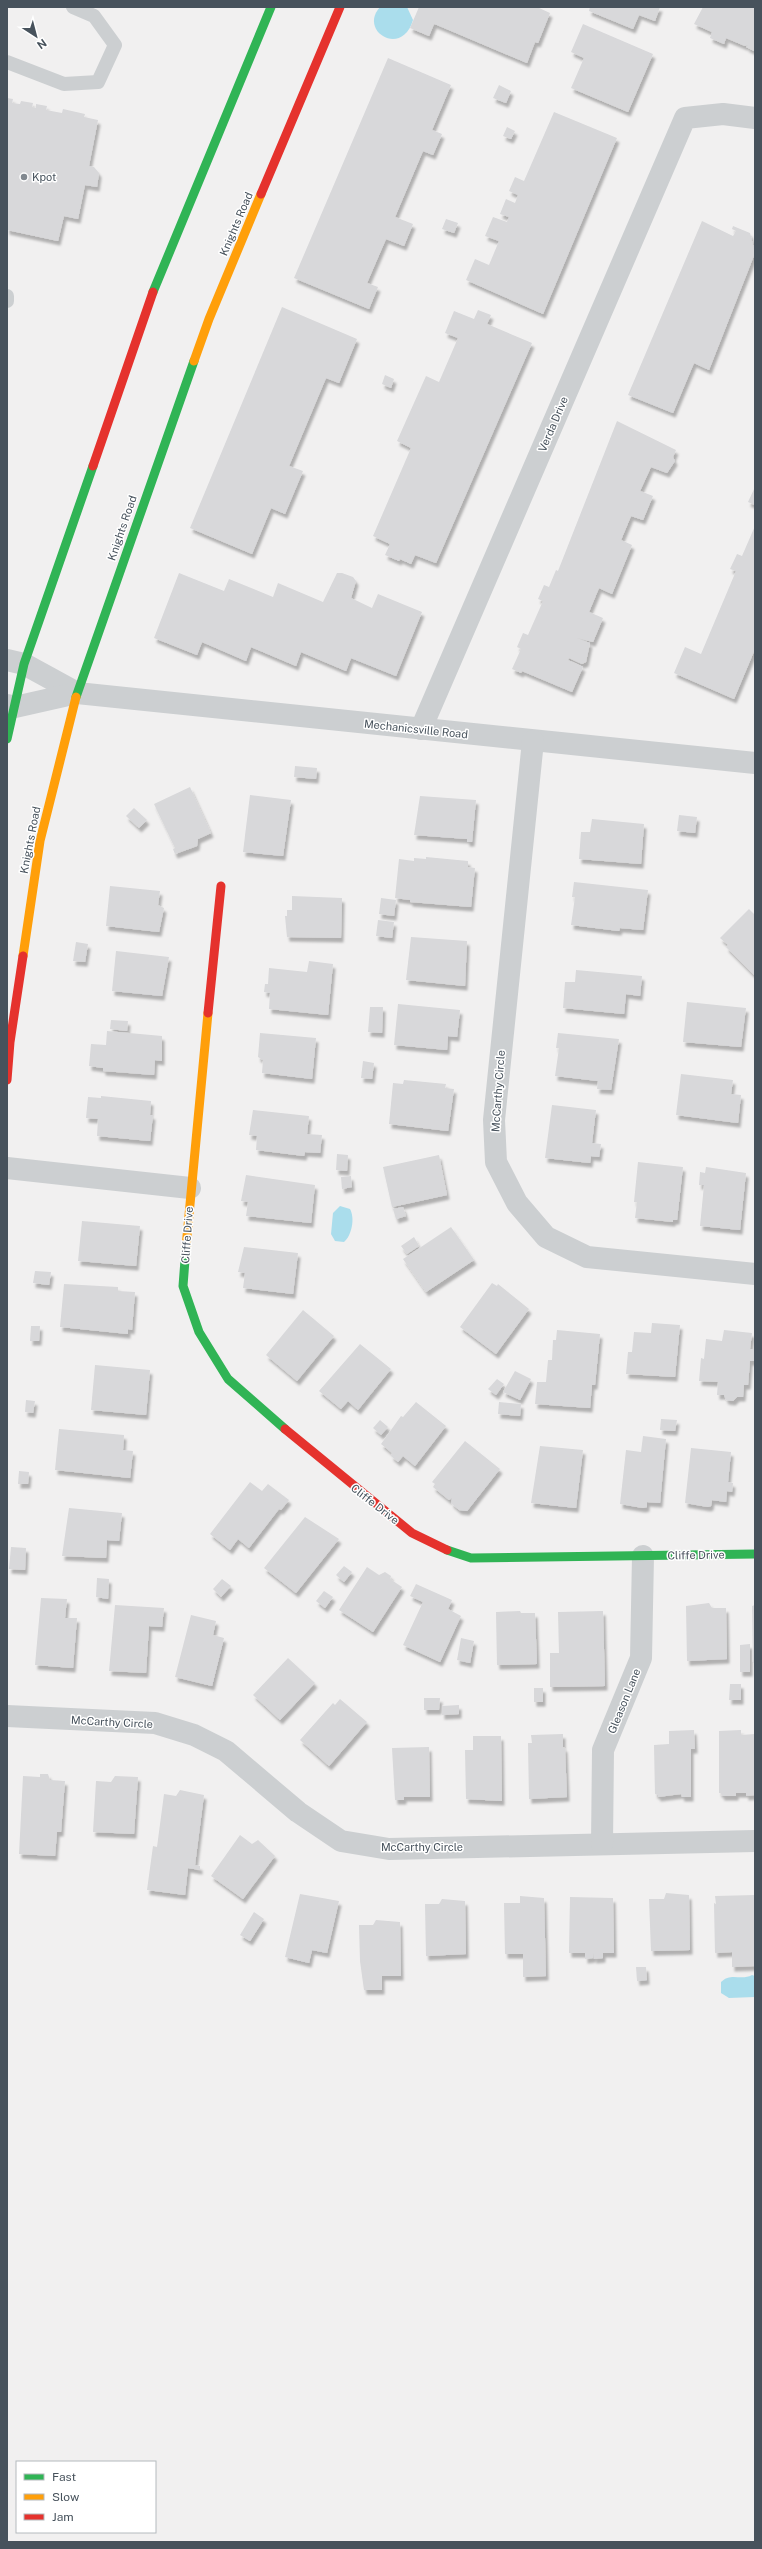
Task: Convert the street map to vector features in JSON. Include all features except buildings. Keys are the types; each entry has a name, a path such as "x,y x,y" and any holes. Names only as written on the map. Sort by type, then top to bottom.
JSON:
{"main road":[{"path":"7,739 15,662 160,273 271,7"},
{"name":"Knights Road","path":"7,1080 10,1042 40,841 77,693 209,319 340,7"},
{"name":"Cliffe Drive","path":"221,886 190,1188 184,1286 199,1332 228,1379 315,1456 412,1533 440,1548 471,1558 755,1554"}],"street":[{"name":"Verda Drive","path":"421,730 685,118 723,114 755,118"},
{"path":"15,662 77,693"},
{"path":"11,706 77,693"},
{"name":"Mechanicsville Road","path":"77,693 421,730 755,763"},
{"name":"McCarthy Circle","path":"533,741 494,1120 496,1162 517,1203 546,1237 588,1257 755,1274"},
{"path":"7,1168 190,1188"},
{"name":"Gleason Lane","path":"602,1844 603,1750 641,1658 643,1556"},
{"name":"McCarthy Circle","path":"7,1716 155,1724 194,1735 226,1751 298,1812 341,1841 389,1849 755,1841"}],"lane":[{"path":"7,62 64,84 98,82 115,45 94,16 73,7"},
{"path":"7,296 7,301"}],"water":[{"path":"380,7 407,7 413,20 408,31 400,37 392,39 384,37 378,32 374,24 375,16"},
{"path":"340,1206 350,1209 352,1213 351,1231 344,1242 335,1241 331,1234 333,1213"},
{"path":"752,1975 755,1976 755,1997 729,1998 721,1993 721,1982 725,1979 732,1977 748,1977"}],"traffic: fast":[{"path":"153,292 271,7"},
{"path":"76,697 194,361"},
{"path":"7,739 24,664 93,466"},
{"path":"186,1247 183,1286 199,1332 228,1379 285,1429"},
{"path":"447,1550 471,1558 755,1554"}],"traffic: slow":[{"path":"194,361 209,319 261,194"},
{"path":"23,956 40,841 76,697"},
{"path":"186,1247 208,1013"}],"traffic: jam":[{"path":"261,194 340,7"},
{"path":"93,466 153,292"},
{"path":"208,1013 221,886"},
{"path":"7,1080 10,1042 23,956"},
{"path":"285,1429 412,1533 447,1550"}],"place":[{"name":"Kpot","path":"24,177"}]}
